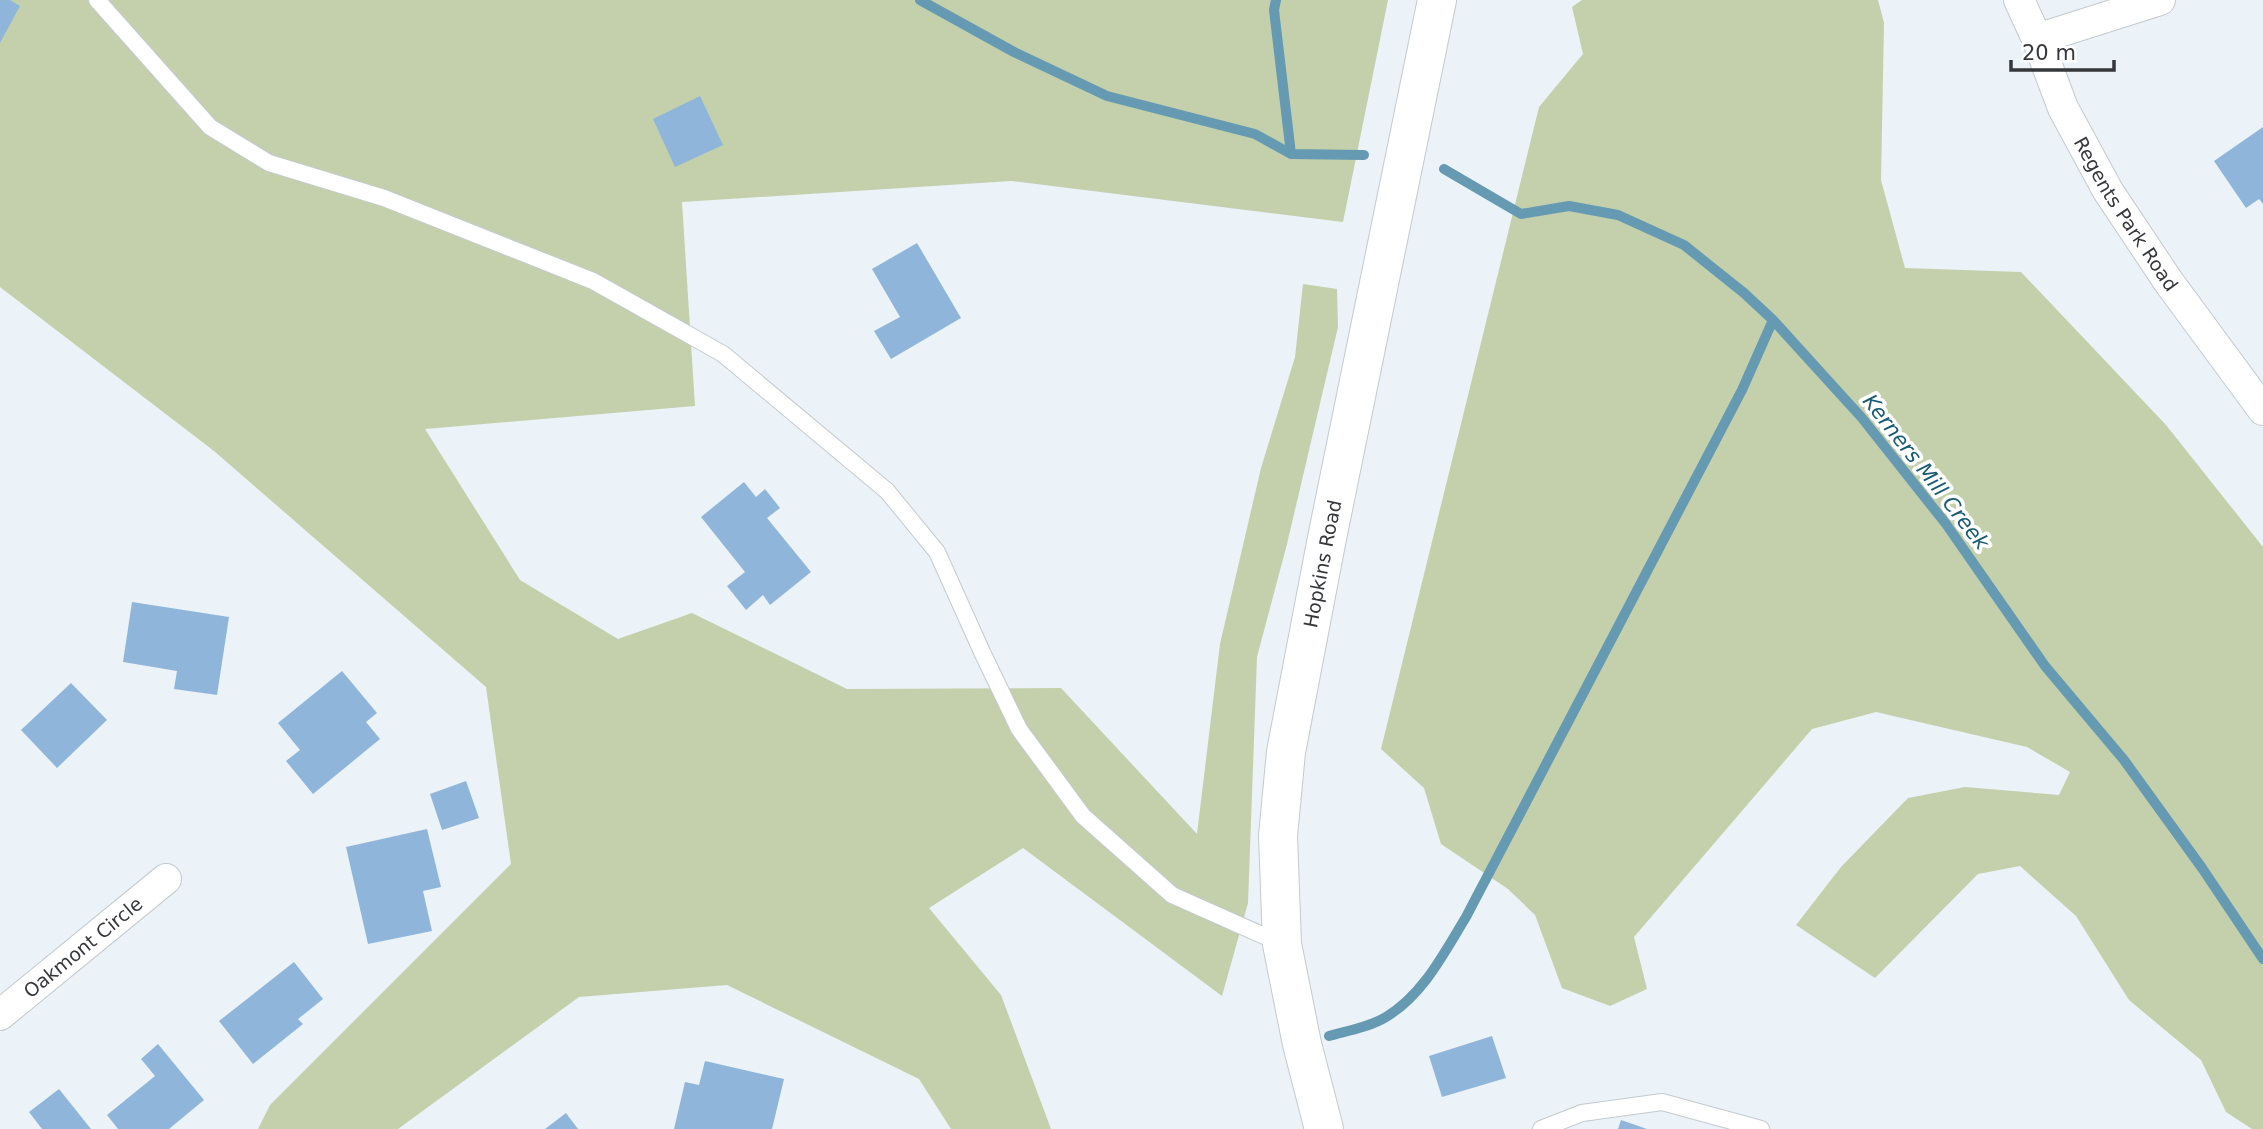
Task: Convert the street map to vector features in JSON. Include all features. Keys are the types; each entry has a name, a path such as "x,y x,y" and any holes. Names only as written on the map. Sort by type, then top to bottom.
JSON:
{"main road":[{"name":"Hopkins Road","path":"1324,1129 1302,1044 1282,944 1278,836 1286,752 1437,0"}],"street":[{"name":"Regents Park Road","path":"2019,0 2063,108 2108,191 2168,281 2263,410"},
{"path":"2037,39 2160,0"},
{"name":"Oakmont Circle","path":"0,1015 166,879"}],"lane":[{"path":"97,0 210,127 269,163 384,198 593,281 723,354 887,491 937,551 1019,729 1083,816 1172,895 1282,944"},
{"path":"1541,1129 1581,1112 1662,1102 1761,1129"}],"green space":[{"path":"0,0 1388,0 1343,222 1011,181 682,202 695,406 425,429 520,580 618,639 692,613 847,689 1061,688 1197,834 1220,644 1261,468 1295,357 1303,284 1337,289 1338,327 1287,544 1257,657 1248,903 1222,996 1023,848 929,908 1001,995 1051,1129 951,1129 919,1079 727,985 579,997 398,1129 258,1129 270,1105 511,864 486,687 214,451 0,287"},
{"path":"1582,0 1878,0 1884,23 1881,180 1905,268 2021,272 2166,425 2263,547 2263,1129 2252,1129 2226,1112 2201,1060 2129,1000 2076,916 2020,866 1978,874 1875,978 1796,925 1841,867 1908,798 1965,787 2059,795 2070,772 2027,747 1876,712 1812,729 1634,937 1647,989 1610,1006 1562,988 1535,915 1508,889 1441,844 1424,788 1381,749 1539,107 1583,54 1572,7"}],"building":[{"path":"0,0 10,0 20,6 0,43"},
{"path":"700,96 723,145 675,167 653,119"},
{"path":"2263,127 2263,204 2259,199 2246,208 2214,161"},
{"path":"917,243 961,318 891,359 874,331 900,317 872,269"},
{"path":"744,482 756,497 765,489 780,508 767,518 811,572 770,605 763,595 746,610 727,586 745,572 701,517"},
{"path":"132,602 229,617 217,695 174,689 177,671 123,662"},
{"path":"342,671 377,713 366,722 380,739 313,794 286,761 300,750 278,723"},
{"path":"71,683 107,720 57,768 21,730"},
{"path":"466,781 479,818 442,830 430,794"},
{"path":"427,829 441,887 423,891 432,931 368,944 346,847"},
{"path":"294,962 323,999 298,1019 303,1024 253,1064 219,1021"},
{"path":"1492,1036 1506,1078 1442,1097 1429,1056"},
{"path":"158,1044 204,1100 169,1129 118,1129 107,1115 155,1076 141,1059"},
{"path":"705,1061 784,1079 772,1129 674,1129 685,1082 699,1085"},
{"path":"59,1089 91,1129 42,1129 29,1112"},
{"path":"566,1113 578,1129 545,1129"},
{"path":"1621,1120 1647,1129 1618,1129"}],"waterway":[{"name":"Kerners Mill Creek","path":"920,0 1014,52 1107,96 1255,134 1291,154 1364,155"},
{"path":"1276,0 1274,10 1291,154"},
{"name":"Kerners Mill Creek","path":"1444,169 1521,214 1569,206 1618,215 1684,245 1773,320 1862,418 1946,524 2045,666 2124,760 2202,868 2263,959"},
{"path":"1329,1036 1373,1023 1399,1008 1422,985 1449,945 1742,390 1773,320"}]}
